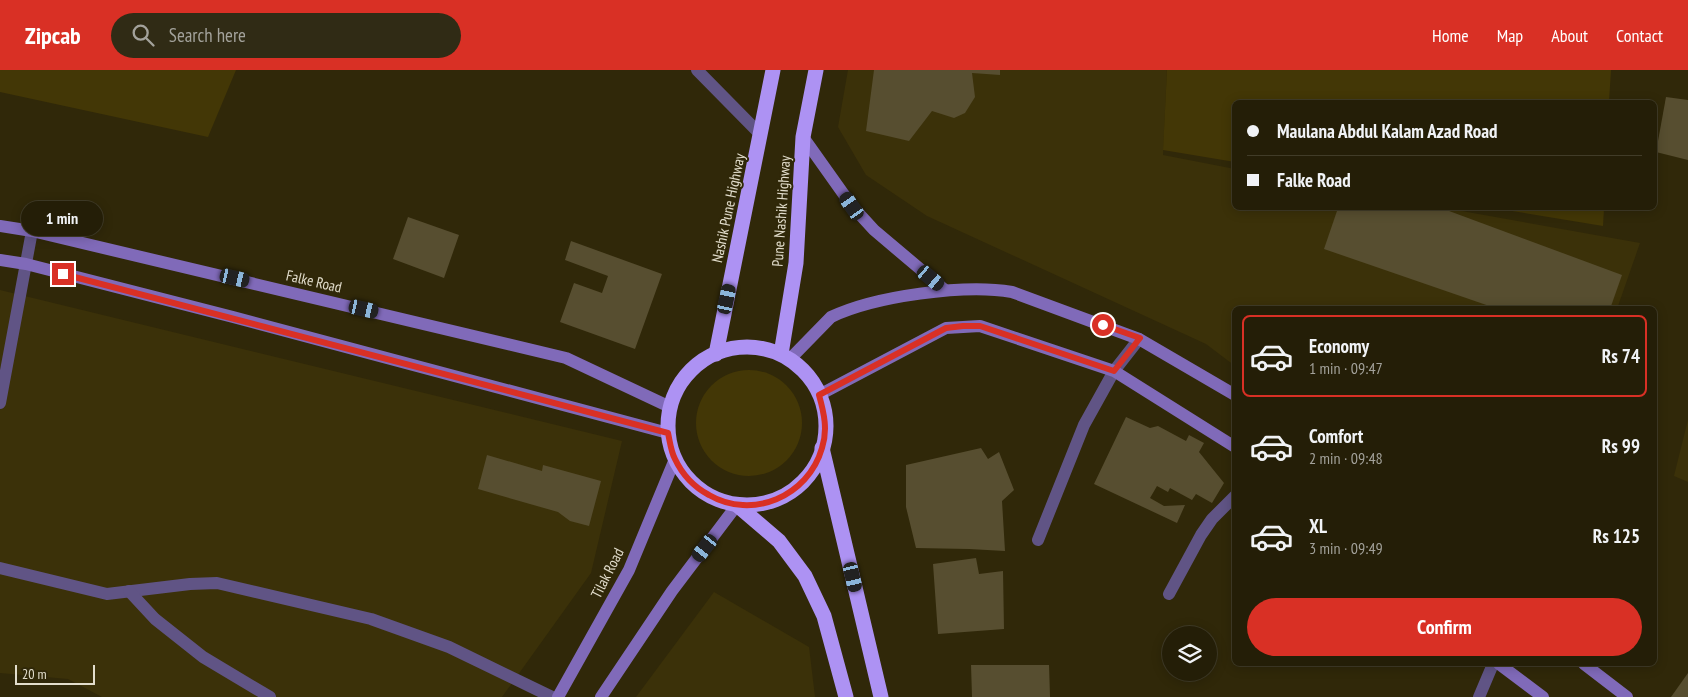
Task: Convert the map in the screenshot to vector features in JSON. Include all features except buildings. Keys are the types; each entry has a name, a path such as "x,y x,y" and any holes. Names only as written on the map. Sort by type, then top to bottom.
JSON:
{"highway":[{"name":"Nashik Pune Highway","path":"716,354 773,70"},
{"name":"Pune Nashik Highway","path":"785,357 796,263 803,137 816,70"},
{"path":"737,506 759,504 780,498 799,486 814,468 822,448 825,430 824,412 819,395 807,375 785,357 754,347 734,348 716,354 695,366 680,385 670,407 668,433 675,459 685,476 700,490 718,500 737,506 780,541 805,576 824,616 846,697"},
{"path":"822,448 880,697"}],"street":[{"path":"697,70 761,135"},
{"path":"803,137 852,206 874,230 945,290"},
{"name":"Falke Road","path":"0,226 32,231 566,358 670,407"},
{"path":"0,403 32,231"},
{"path":"0,260 26,264 233,317 668,433"},
{"path":"785,357 831,317 839,313 875,302 945,290 996,289 1012,292 1140,338 1232,393"},
{"path":"819,395 946,328 980,326 1114,371 1232,445"},
{"path":"1038,540 1084,425 1114,371 1140,338"},
{"name":"Tilak Road","path":"558,697 630,570 675,459"},
{"path":"1169,594 1201,535 1232,499"},
{"path":"602,697 672,591 737,506"},
{"path":"0,568 107,594 190,584 217,583 371,619 449,647 552,697"},
{"path":"129,591 155,619 203,657 270,697"},
{"path":"1479,697 1492,666"},
{"path":"1502,666 1543,697"},
{"path":"1587,666 1626,697"}],"shaded area":[{"path":"0,70 236,70 208,137 0,92"},
{"path":"848,70 1167,70 1163,155 1232,168 1232,210 1456,210 1640,243 1618,306 1232,306 1232,364 1206,344 927,216 866,175 838,127"},
{"path":"1167,70 1611,70 1609,100 1232,100 1232,162 1163,150"},
{"path":"1506,210 1604,210 1603,226"},
{"path":"0,290 622,441 591,573 502,697 102,697 68,679 0,673"},
{"path":"749,370 769,374 787,385 798,403 802,423 798,443 787,461 769,472 749,476 729,472 711,461 700,443 696,423 700,403 711,385 729,374"},
{"path":"1688,420 1688,482 1674,476"},
{"path":"714,592 809,647 815,697 636,697"}],"route":[{"path":"63,274 233,317 668,433 675,459 685,476 700,490 718,500 737,506 759,504 780,498 799,486 814,468 822,448 825,430 824,412 819,395 946,328 980,326 1114,371 1140,338 1103,325"}]}
